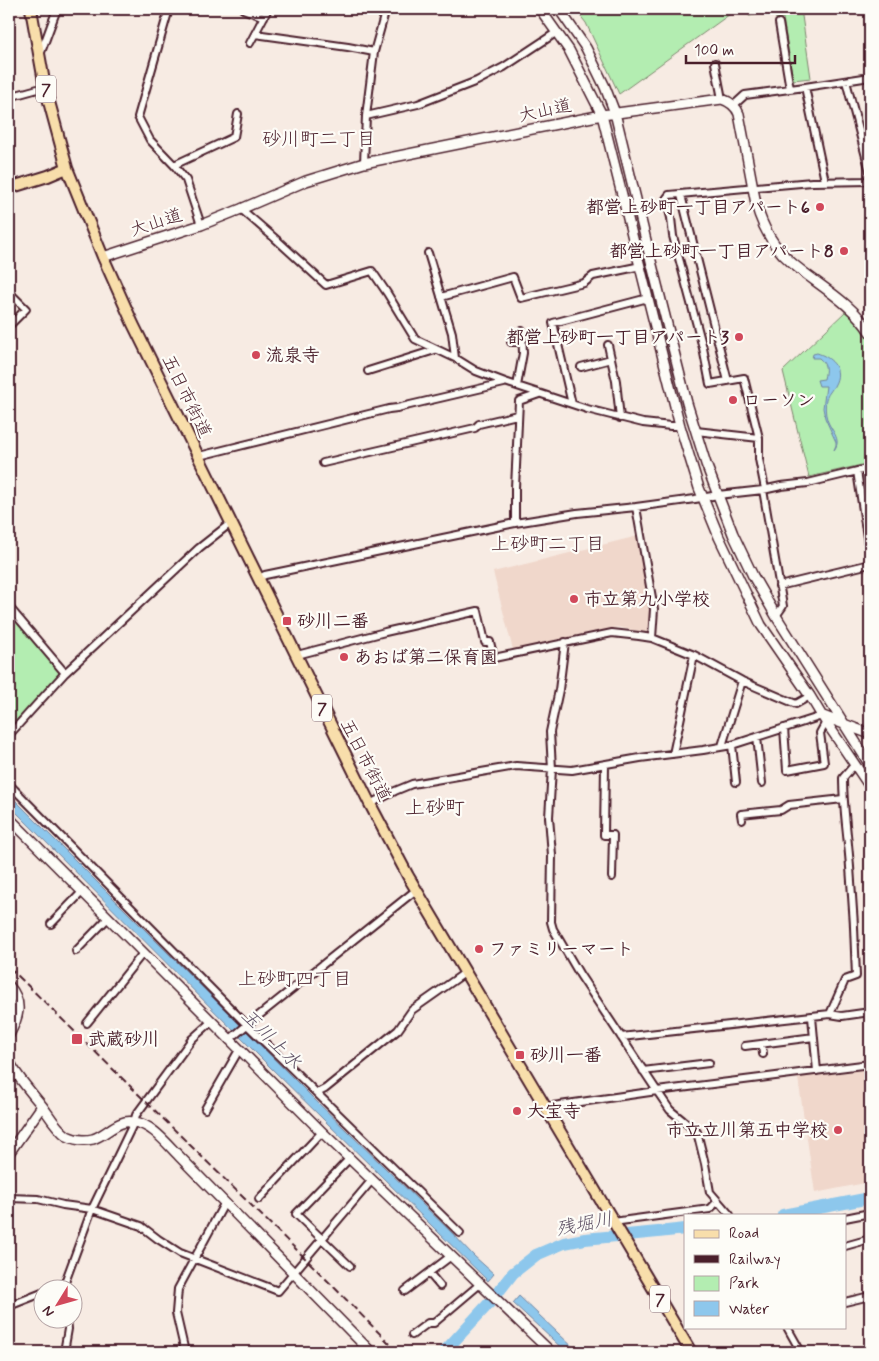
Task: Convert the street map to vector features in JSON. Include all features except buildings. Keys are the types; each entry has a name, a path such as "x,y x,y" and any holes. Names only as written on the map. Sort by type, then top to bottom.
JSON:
{"main road":[{"name":"五日市街道","path":"31,9 45,87 67,168 103,257 137,332 370,804 413,876 416,890 691,1352"},
{"path":"9,188 67,168"}],"street":[{"path":"40,56 57,9"},
{"path":"169,9 138,117 150,140 186,180 201,225"},
{"path":"243,9 264,17"},
{"path":"250,43 268,9"},
{"path":"364,163 366,116 374,52 386,9"},
{"path":"540,9 569,50 602,115 680,426 697,483 719,538 761,625 870,787"},
{"path":"559,9 586,48 616,113 670,338 696,431 733,534 753,576 776,616 870,765"},
{"path":"779,23 790,89"},
{"path":"366,116 418,104 477,81 504,67 557,32"},
{"path":"255,34 374,52"},
{"path":"715,63 722,99 734,105 739,114 752,187 760,216 775,244 791,262 854,312 870,332"},
{"path":"734,105 746,95 870,77"},
{"path":"846,81 870,172"},
{"path":"9,97 45,87"},
{"path":"805,87 825,181"},
{"name":"大山道","path":"103,257 201,225 306,181 364,163 602,115 722,99"},
{"path":"174,165 234,137 238,114"},
{"path":"776,616 783,606 759,459 759,438 744,378 710,384 703,348 673,236 666,199 669,195 752,187 825,181 870,182"},
{"path":"680,194 728,381"},
{"path":"241,209 326,285 372,271 415,339 435,350 455,358 476,370 539,394 620,418 643,423 680,426"},
{"path":"428,252 452,333 455,358"},
{"path":"441,297 513,277 521,298 584,283 593,276 641,266"},
{"path":"9,292 26,309 9,326"},
{"path":"572,404 553,323 648,298"},
{"path":"517,386 522,353 522,330"},
{"path":"511,342 522,342"},
{"path":"608,345 616,381 620,418"},
{"path":"368,371 435,350"},
{"path":"581,367 611,359"},
{"path":"198,456 506,382"},
{"path":"515,523 519,401 539,394"},
{"path":"323,463 474,428 479,424 518,415"},
{"path":"696,431 759,438"},
{"path":"259,578 274,573 515,523 577,513 764,490 808,483 870,468"},
{"path":"857,472 870,557"},
{"path":"636,507 654,609 652,638"},
{"path":"9,735 65,673 199,548 232,522"},
{"path":"779,586 870,564"},
{"path":"9,607 65,673"},
{"path":"296,655 385,632 478,612 485,642 490,642 494,658 612,633 652,638 694,656 742,681 796,704 810,696"},
{"path":"565,642 559,690 550,732 552,770 550,817 552,855 551,922 553,930 580,975 670,1110 697,1132 710,1192 729,1213"},
{"path":"673,754 694,656"},
{"path":"722,746 742,681"},
{"path":"784,728 787,770 824,763 820,733 824,719"},
{"path":"370,804 412,784 516,766 572,770 732,745 784,728 824,719 870,734"},
{"path":"757,737 762,783"},
{"path":"732,745 736,782"},
{"path":"830,1014 845,980 856,976 851,873 842,778 855,764"},
{"path":"605,765 604,835 613,835 612,877"},
{"path":"9,784 245,1026 317,1093 460,1233"},
{"path":"742,820 741,814 780,810 789,805 843,799"},
{"path":"9,818 322,1132 551,1352"},
{"path":"231,1039 416,890"},
{"path":"51,924 82,892"},
{"path":"76,951 108,918"},
{"path":"86,1023 143,953"},
{"path":"317,1093 325,1089 398,1030 412,1010 466,972"},
{"path":"9,986 16,998 18,1009 16,1022 9,1035"},
{"path":"621,1037 830,1014 842,1016 870,1012"},
{"path":"812,1016 817,1071"},
{"path":"67,1278 92,1209 136,1115 192,1039 211,1022"},
{"path":"745,1046 814,1037"},
{"path":"762,1044 763,1054"},
{"path":"205,1108 239,1050"},
{"path":"9,1060 61,1131 68,1136 82,1140 93,1139 118,1124 125,1122 134,1122 147,1126 371,1352"},
{"path":"643,1071 709,1063"},
{"path":"546,1107 870,1064"},
{"path":"9,1153 42,1106"},
{"path":"259,1199 322,1132"},
{"path":"350,1158 296,1214 350,1266"},
{"path":"9,1198 38,1199 92,1209 141,1226 175,1250 278,1291 372,1180"},
{"path":"615,1224 710,1209 718,1201"},
{"path":"185,1352 176,1313 178,1289 224,1204"},
{"path":"846,1218 870,1213"},
{"path":"846,1246 870,1239"},
{"path":"405,1291 452,1256"},
{"path":"429,1273 440,1286"},
{"path":"412,1335 428,1323 434,1323 484,1287"},
{"path":"846,1302 870,1296"},
{"path":"9,1306 32,1297"},
{"path":"64,1352 68,1328"},
{"path":"788,1328 801,1352"}],"shaded area":[{"name":"市立第九小学校","path":"638,536 652,631 649,633 617,627 513,650 493,572"},
{"name":"市立立川第五中学校","path":"870,1069 870,1182 815,1193 798,1078 800,1076 829,1072 832,1074"}],"green space":[{"path":"575,9 737,9 619,94 586,23"},
{"path":"748,9 801,9 811,78 793,80 783,18 776,19 775,12 749,16"},
{"path":"846,311 862,326 870,343 870,463 809,477 783,371"},
{"path":"9,610 62,671 9,734"}],"water":[{"path":"817,353 834,363 837,372 836,382 825,404 827,419 837,438 836,446 834,450 836,442 825,418 823,408 826,386 819,386 817,380 824,379 825,367 819,358 812,358 813,354"},
{"path":"9,794 313,1098 494,1274 488,1281 270,1067 9,805"},
{"path":"519,1296 578,1352 566,1352 513,1303"}],"waterway":[{"name":"残堀川","path":"788,1214 870,1198"},
{"name":"残堀川","path":"444,1352 492,1300 513,1273 536,1255 564,1243 585,1239 684,1229"}],"railway":[{"path":"9,967 398,1352"}],"place":[{"name":"都営上砂町一丁目アパート6","path":"820,207"},
{"name":"都営上砂町一丁目アパート8","path":"844,251"},
{"name":"都営上砂町一丁目アパート3","path":"739,337"},
{"name":"流泉寺","path":"256,355"},
{"name":"ローソン","path":"733,400"},
{"name":"市立第九小学校","path":"574,599"},
{"name":"砂川二番","path":"287,621"},
{"name":"あおば第二保育園","path":"344,657"},
{"name":"ファミリーマート","path":"479,949"},
{"name":"武蔵砂川","path":"77,1039"},
{"name":"砂川一番","path":"520,1055"},
{"name":"大宝寺","path":"517,1111"},
{"name":"市立立川第五中学校","path":"838,1130"}],"district":[{"name":"砂川町二丁目","path":"319,138"},
{"name":"上砂町二丁目","path":"548,543"},
{"name":"上砂町","path":"435,807"},
{"name":"上砂町四丁目","path":"295,978"}],"water label":[{"name":"玉川上水","path":"272,1038"}]}
